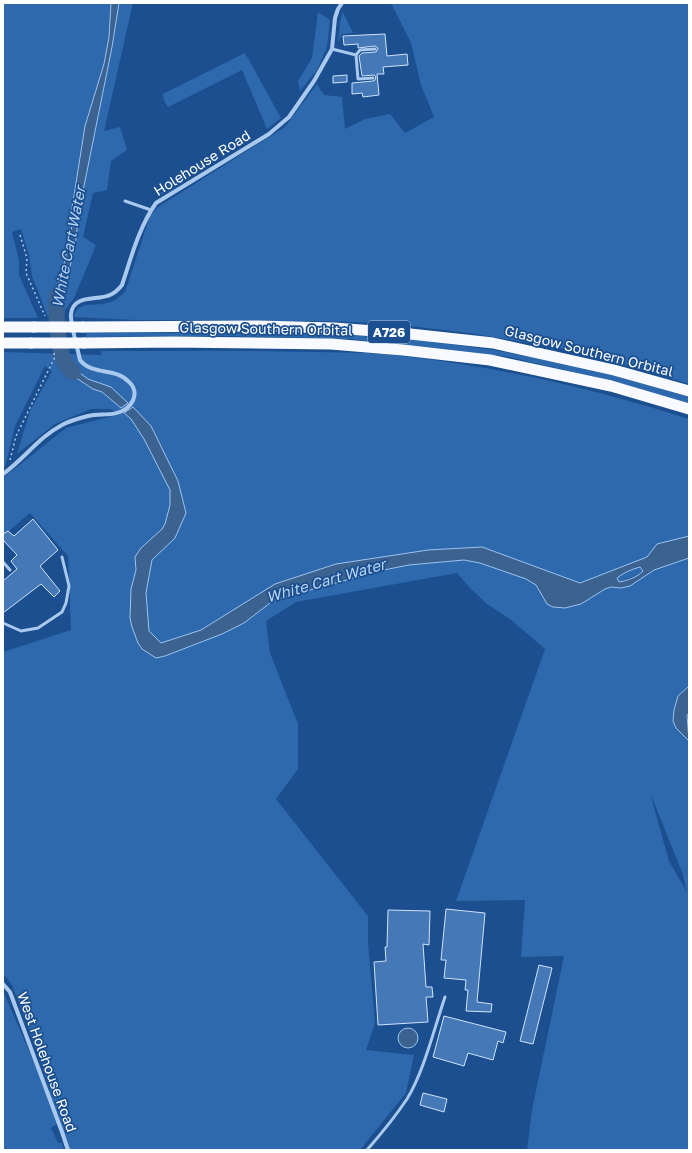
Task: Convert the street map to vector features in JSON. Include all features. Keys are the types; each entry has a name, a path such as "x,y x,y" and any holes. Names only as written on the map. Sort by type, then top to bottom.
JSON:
{"highway":[{"name":"Glasgow Southern Orbital","path":"3,327 266,326 334,328 401,333 493,343 614,370 689,391"},
{"name":"Glasgow Southern Orbital","path":"3,343 172,342 331,344 403,350 498,362 612,386 689,409"}],"street":[{"name":"Holehouse Road","path":"3,474 46,435 56,428 88,416 115,414 126,408 134,398 135,393 133,388 130,382 124,377 117,374 91,369 84,365 80,360 71,315 74,306 76,303 89,299 112,295 122,285 140,231 156,203 269,134 283,123 314,81 332,49 335,18 342,3"},
{"name":"West Holehouse Road","path":"3,984 10,992 68,1150"}],"lane":[{"path":"332,49 356,55"},
{"path":"373,78 358,79 356,55 360,50 375,49"},
{"path":"125,201 151,210"},
{"path":"3,623 21,631 38,628 62,612 66,602 69,586 62,557"},
{"path":"3,562 10,570"},
{"path":"367,1150 381,1134 407,1098 420,1071 445,997"}],"shaded area":[{"path":"3,3 111,3 109,37 104,64 85,126 70,221 72,226 62,274 50,305 53,317 48,317 32,276 29,255 21,229 12,232 19,260 19,275 38,318 3,318"},
{"path":"119,3 133,3 104,131 120,127 127,150 111,161 107,190 93,193 83,237 96,245 74,298 65,310 64,316 59,317 59,308 75,247 79,211 112,47"},
{"path":"391,3 689,3 689,384 565,349 469,333 384,323 135,320 73,317 78,308 85,305 103,304 114,301 125,292 150,216 158,207 285,127 317,84 324,95 342,97 345,129 365,119 390,114 405,133 434,117 421,85 411,43"},
{"path":"318,12 330,20 327,47 317,70 300,91 298,81 312,58"},
{"path":"343,12 353,33 342,34 338,42 340,22"},
{"path":"245,53 281,118 267,129 242,70 168,107 164,101 163,94"},
{"path":"214,162 159,196 163,189 199,165"},
{"path":"86,332 322,334 402,338 494,350 592,369 689,397 689,404 603,379 509,357 444,349 350,339 230,336 86,337"},
{"path":"101,351 264,351 375,353 394,355 469,365 580,388 689,419 689,536 657,544 647,557 580,583 482,547 428,550 368,559 343,580 409,565 464,560 480,563 526,579 536,584 539,590 605,589 611,587 621,588 630,586 654,570 689,558 689,686 678,696 676,728 689,741 689,1150 527,1150 532,1110 564,956 521,957 525,900 456,901 545,649 510,619 487,604 457,573 296,602 266,621 270,653 298,724 298,769 276,799 368,916 368,943 375,1023 366,1050 414,1055 406,1093 360,1150 66,1150 41,1062 12,985 3,975 3,652 71,630 68,556 30,513 3,536 3,478 66,428 120,414 110,409 91,409 55,424 17,454 30,411 52,371 45,366 15,426 5,467 3,468 3,352 101,355","holes":["650,793 682,872 687,892 669,861"]},
{"path":"640,567 643,571 640,574 619,582 617,578 619,576"},
{"path":"3,991 37,1069 57,1124 51,1128 58,1143 62,1143 64,1150 3,1150"}],"water":[{"path":"111,3 119,3 112,47 79,211 75,247 59,308 59,317 53,317 50,305 62,274 72,226 70,221 85,126 104,64 109,37"},
{"path":"60,354 67,354 68,359 77,371 88,379 111,387 128,403 121,408 102,392 93,389 67,372 61,363"},
{"path":"133,407 151,426 178,481 186,513 175,538 152,560 146,593 149,631 161,643 201,630 275,584 336,564 428,550 482,547 580,583 647,557 657,544 689,536 689,558 654,570 630,586 621,588 611,587 605,589 581,604 565,608 553,607 547,604 536,585 526,579 480,563 464,560 409,565 379,571 274,600 244,623 222,634 156,658 142,649 132,627 130,618 131,589 136,570 135,557 141,548 162,529 165,524 170,505 170,490 144,439 131,419 124,413","holes":["640,567 643,571 635,577 625,581 619,582 617,578 628,571"]},
{"path":"689,686 689,713 687,715 689,741 676,728 673,721 678,696"},
{"path":"408,1028 415,1031 418,1038 415,1045 408,1048 401,1045 398,1038 401,1031"}],"building":[{"path":"385,34 387,56 407,54 408,65 383,67 384,74 377,74 379,95 363,97 362,93 352,94 352,83 375,80 376,77 374,75 362,76 359,56 362,53 376,52 378,48 375,46 358,48 358,44 344,45 343,36"},
{"path":"347,75 347,82 333,83 333,76"},
{"path":"33,519 58,550 40,566 60,591 54,597 41,584 3,613 3,581 17,569 11,561 17,555 3,540 3,534 8,531 14,536"},
{"path":"446,909 485,913 477,1002 492,1004 491,1012 466,1011 468,990 465,990 466,980 444,978 446,960 441,960"},
{"path":"388,910 430,911 429,945 423,944 426,987 432,987 433,997 426,997 428,1022 378,1025 374,962 386,961 385,947 387,947"},
{"path":"539,965 552,968 533,1044 520,1041"},
{"path":"444,1016 506,1032 503,1043 498,1041 493,1060 468,1053 464,1066 433,1057"},
{"path":"423,1093 447,1099 444,1112 420,1105"}],"waterway":[{"name":"White Cart Water","path":"57,295 58,334 62,356 69,369 73,372"}]}
